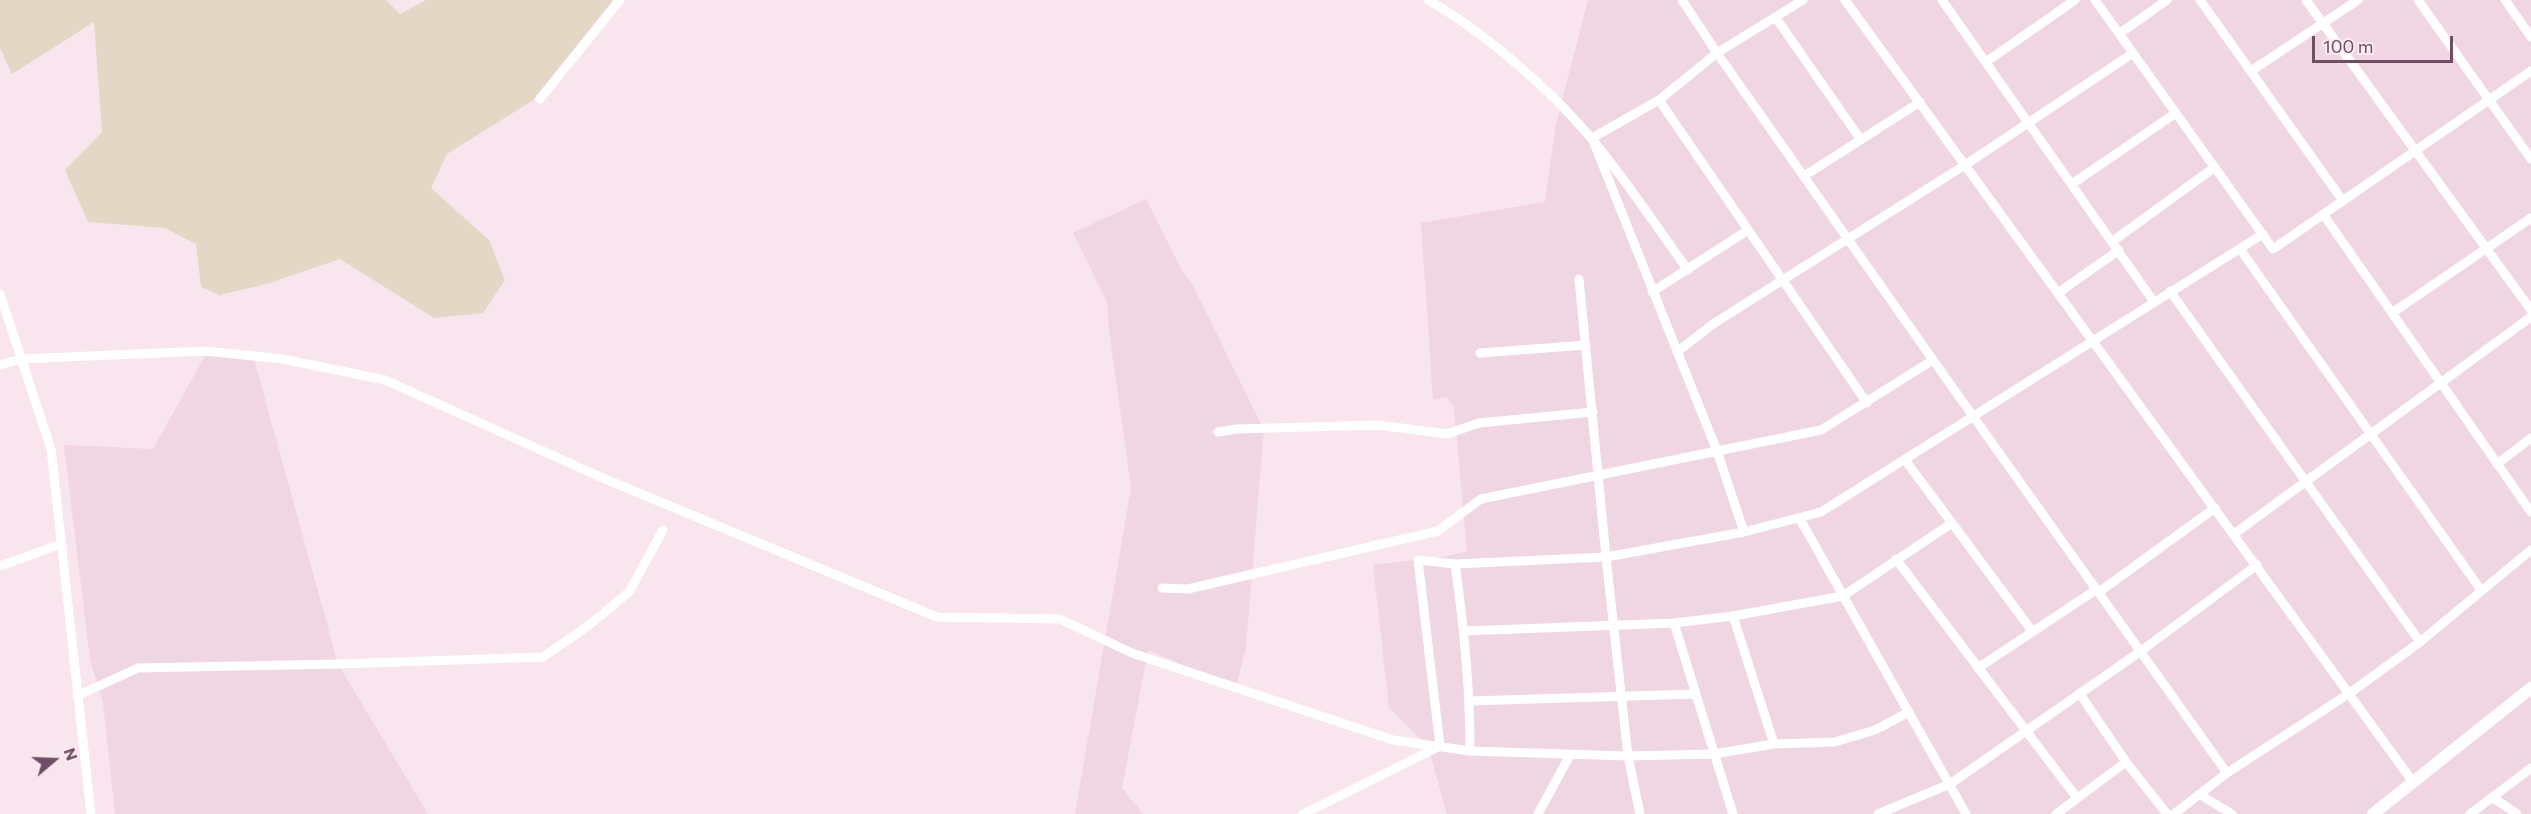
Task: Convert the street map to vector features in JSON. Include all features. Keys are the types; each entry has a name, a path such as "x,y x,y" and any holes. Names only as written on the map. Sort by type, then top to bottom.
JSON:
{"street":[{"path":"540,99 620,0"},
{"path":"1428,0 1460,18 1566,110 1592,138 1688,270"},
{"path":"1682,0 1933,360 2227,773"},
{"path":"1592,138 1659,100 1717,53 1803,0"},
{"path":"1845,0 2413,782"},
{"path":"1942,0 2154,302"},
{"path":"1986,62 2075,0"},
{"path":"2095,0 2273,249 2531,71"},
{"path":"2120,34 2167,0"},
{"path":"2200,0 2343,201"},
{"path":"2306,0 2531,310"},
{"path":"2251,71 2358,0"},
{"path":"2418,0 2531,159"},
{"path":"2505,0 2531,37"},
{"path":"1776,18 1861,140"},
{"path":"1677,352 1713,324 1965,165 2133,53"},
{"path":"1659,100 1867,403"},
{"path":"1804,176 1920,102"},
{"path":"2072,184 2176,113"},
{"path":"1592,138 1717,451 1744,532"},
{"path":"2058,293 2215,167"},
{"path":"2323,214 2531,512"},
{"path":"2392,313 2531,218"},
{"path":"1652,292 1748,230"},
{"path":"1440,746 1418,560 1455,564 1606,557 1744,532 1821,512 2092,339 2263,234"},
{"path":"2240,249 2481,590"},
{"path":"1579,279 1628,756 1640,814"},
{"path":"2170,291 2420,642"},
{"path":"0,294 51,449 76,696 91,814"},
{"path":"2234,534 2531,317"},
{"path":"1480,353 1586,345"},
{"path":"0,365 21,359 205,351 284,359 385,380 604,479 937,617 1060,619 1132,653 1393,740 1470,751 1628,756 1714,754 1774,744 1835,742 1875,730 1910,712"},
{"path":"1162,588 1188,589 1396,543 1438,531 1481,499 1821,430 1933,360"},
{"path":"1218,432 1237,429 1378,425 1447,434 1479,423 1593,412"},
{"path":"2497,464 2531,438"},
{"path":"1905,460 2032,631"},
{"path":"1978,668 2098,590 2215,508"},
{"path":"1800,519 1966,814"},
{"path":"1465,631 1674,623 1733,616 1843,596 1952,523"},
{"path":"76,696 138,668 543,657 589,625 629,591 663,530"},
{"path":"0,566 61,544"},
{"path":"2174,814 2227,773 2350,693 2420,642 2531,550"},
{"path":"1896,559 2077,798"},
{"path":"1455,564 1465,631 1470,701 1470,751"},
{"path":"1878,814 1950,784 2141,651 2257,565"},
{"path":"1733,616 1774,744"},
{"path":"1674,623 1733,814"},
{"path":"2373,814 2531,688"},
{"path":"1470,701 1696,694"},
{"path":"2080,694 2126,762 2167,814"},
{"path":"1303,814 1440,746"},
{"path":"1538,814 1570,754"},
{"path":"2056,814 2126,762"},
{"path":"2470,814 2531,768"},
{"path":"2199,794 2232,814"},
{"path":"2492,797 2517,814"}],"shaded area":[{"path":"0,0 386,0 400,14 426,0 613,0 532,101 447,154 431,188 489,240 505,280 483,313 434,318 340,259 267,284 219,295 201,287 196,244 165,228 88,222 65,170 102,132 94,22 12,74 0,48"},
{"path":"1588,0 2531,0 2531,814 1447,814 1428,746 1389,708 1373,565 1449,556 1467,551 1454,408 1447,397 1433,400 1421,223 1545,202 1556,124"},
{"path":"1146,199 1181,269 1192,284 1264,430 1246,647 1236,688 1148,650 1122,788 1143,814 1075,814 1131,488 1107,302 1073,233"},
{"path":"205,356 254,359 338,664 428,814 115,814 103,703 90,660 64,445 153,449"}]}
